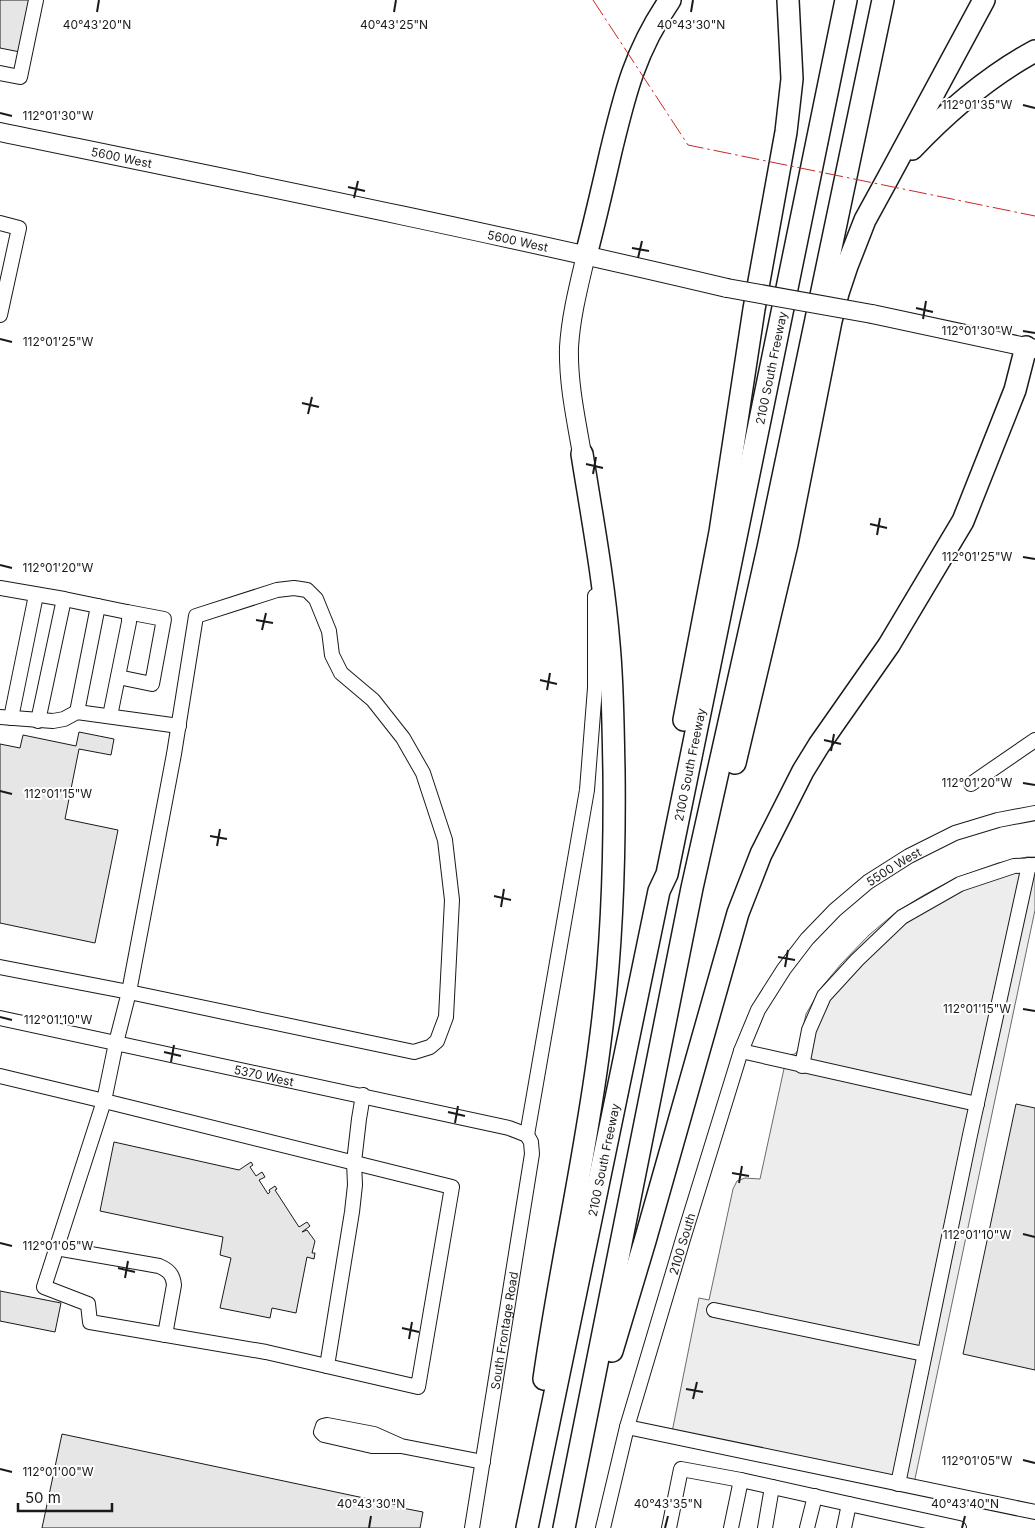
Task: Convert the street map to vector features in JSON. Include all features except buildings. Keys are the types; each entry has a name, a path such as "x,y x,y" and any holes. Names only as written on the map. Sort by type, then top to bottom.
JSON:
{"highway":[{"path":"586,255 631,74 645,40 670,0"},
{"path":"659,891 685,712 720,532 751,326 786,132 792,79 788,0"},
{"name":"2100 South Freeway","path":"526,1528 659,891 669,864 846,0"},
{"path":"564,1528 692,888 768,548 883,0"},
{"path":"692,888 716,842 787,544 831,321 847,266 876,197 984,0"},
{"path":"888,178 908,152 952,110 998,74 1035,51"},
{"path":"573,1485 738,913 749,883 774,825 803,771 889,645 963,521 1030,348"},
{"path":"538,1473 537,1436 546,1369 583,1154 600,1040 613,890 613,741 610,645 582,454"}],"main road":[{"name":"5600 West","path":"0,132 586,255 727,288 872,314 1030,348"},
{"path":"582,454 570,378 569,347 573,314 586,255"}],"street":[{"path":"0,73 20,77 36,0"},
{"path":"0,224 18,228 0,315"},
{"path":"527,1135 587,790 592,733 596,666 595,593 582,454"},
{"path":"0,588 164,620 152,684 118,677"},
{"path":"0,967 129,992 414,1052 430,1047 437,1041 446,1017 452,900 445,840 423,773 403,738 373,700 341,672 332,655 329,631 316,599 307,590 294,588 277,590 196,616 179,726 129,992 104,1101 44,1287 88,1304 90,1322 266,1352 418,1387 452,1187 354,1162 104,1101 0,1076"},
{"path":"36,595 6,718 38,721 64,719 77,712 179,726"},
{"path":"38,721 64,599"},
{"path":"77,712 98,606"},
{"path":"110,716 129,622 127,612"},
{"path":"971,784 1033,742"},
{"name":"5500 West","path":"784,969 807,939 835,910 868,882 909,856 955,834 998,820 1035,813"},
{"path":"802,1066 809,1030 824,996 857,960 902,917 960,884 1014,866 1032,865 977,1104 898,1484"},
{"name":"2100 South","path":"603,1528 627,1427 741,1051 758,1010 784,969"},
{"name":"5370 West","path":"0,1018 363,1095 509,1128 527,1135"},
{"path":"741,1051 977,1104"},
{"path":"327,1366 352,1212 355,1185 354,1162 363,1095"},
{"name":"South Frontage Road","path":"472,1528 532,1154 531,1142 527,1135"},
{"path":"56,1248 159,1266 170,1272 174,1278 174,1285 165,1335"},
{"path":"714,1310 924,1354"},
{"path":"627,1427 1035,1512"},
{"path":"401,1446 483,1462"},
{"path":"669,1528 681,1469 741,1480 959,1528"},
{"path":"731,1528 741,1480"},
{"path":"765,1528 772,1487"},
{"path":"807,1528 815,1496"},
{"path":"844,1528 849,1504"}],"shaded area":[{"path":"1035,857 1035,910 912,1493 670,1442 699,1298 709,1300 733,1189 737,1181 745,1178 760,1179 787,1055 795,1054 798,1050 806,1014 821,988 869,935 895,913 956,878 998,863"}],"power":[{"path":"593,0 688,145 1035,216"}]}
